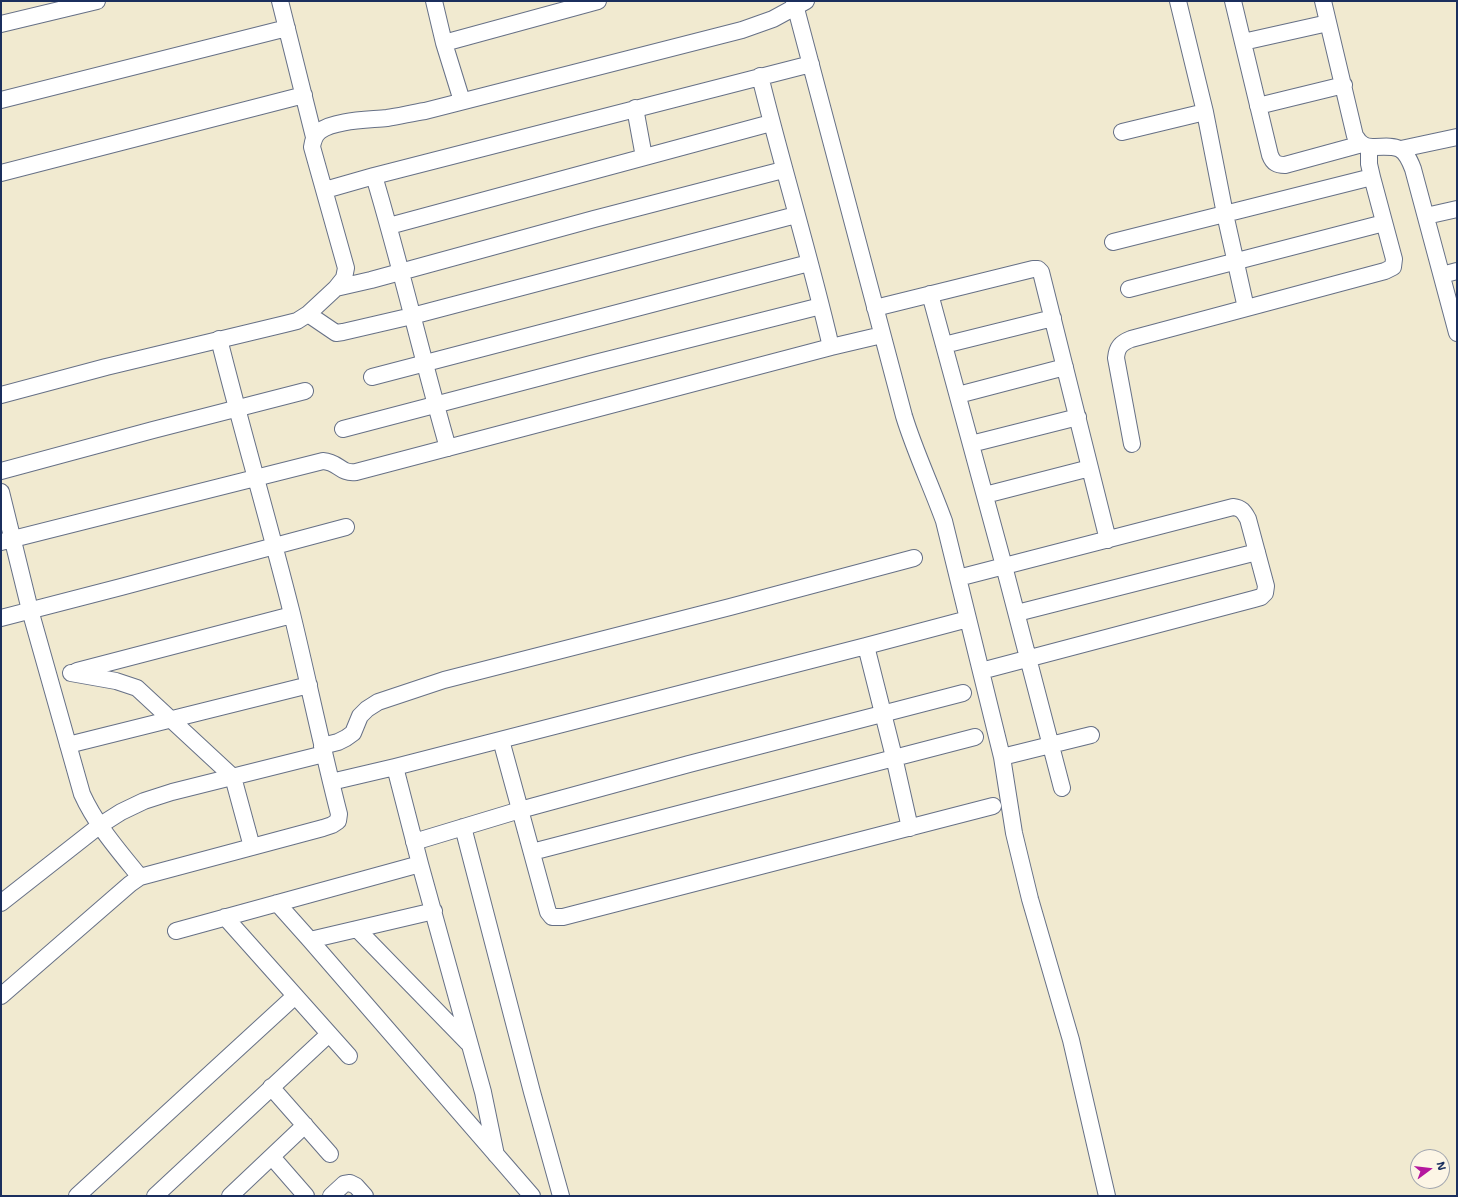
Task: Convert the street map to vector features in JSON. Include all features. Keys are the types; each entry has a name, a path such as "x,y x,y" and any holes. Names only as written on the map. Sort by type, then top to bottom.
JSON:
{"street":[{"path":"1,24 97,1"},
{"path":"1,395 219,339 297,321 308,314 336,288 344,278 346,268 312,147 314,137 280,1"},
{"path":"434,1 444,43 462,101"},
{"path":"444,43 598,1"},
{"path":"1178,1 1205,112 1225,214 1246,308"},
{"path":"1233,1 1270,155 1273,161 1278,165 1285,165 1366,146 1392,146 1401,149 1408,156 1414,169 1457,333"},
{"path":"1132,444 1116,358 1117,349 1122,343 1131,339 1385,272 1393,267 1394,259 1372,177 1366,146 1355,136 1344,85 1322,1"},
{"path":"314,137 320,131 330,126 351,121 387,118 424,111 742,30 773,19 798,3 811,64 882,335 914,447 944,521 1002,757 1014,832 1030,899 1071,1040 1107,1196"},
{"path":"1243,42 1328,23"},
{"path":"1,100 287,28"},
{"path":"324,190 635,108 811,64"},
{"path":"760,76 783,170 831,346"},
{"path":"1258,106 1344,85"},
{"path":"1,173 304,95"},
{"path":"635,108 644,156"},
{"path":"1122,132 1205,112"},
{"path":"389,226 644,156 771,123"},
{"path":"1401,149 1457,137"},
{"path":"336,288 783,170"},
{"path":"374,176 389,226 424,364 448,448"},
{"path":"1113,242 1372,177"},
{"path":"1426,216 1457,208"},
{"path":"308,314 336,333 343,332 412,316 796,215"},
{"path":"1130,289 1384,223"},
{"path":"372,377 809,263"},
{"path":"875,308 1038,269 1041,272 1053,318 1108,540"},
{"path":"1442,275 1457,271"},
{"path":"930,294 1017,613 1062,788"},
{"path":"343,429 435,404 821,306"},
{"path":"944,345 1053,318"},
{"path":"7,541 323,461 330,462 348,473 356,472 831,346 882,335"},
{"path":"1,996 140,877 328,827 338,821 339,814 292,615 236,409 219,339"},
{"path":"958,395 1065,368"},
{"path":"1,471 306,390"},
{"path":"971,444 1078,418"},
{"path":"985,495 1090,468"},
{"path":"1,492 7,541 30,610 82,794 90,812 99,826 140,877"},
{"path":"958,578 1233,508 1239,508 1244,512 1248,519 1266,586 1265,593 1261,597 981,671"},
{"path":"1,618 346,527"},
{"path":"1017,613 1257,552"},
{"path":"1,903 99,826 121,812 172,792 233,777 323,750 353,733 360,716 367,709 378,702 430,685 914,558"},
{"path":"49,678 292,615"},
{"path":"331,782 501,740 968,619"},
{"path":"866,646 910,828"},
{"path":"71,672 116,680 137,688 233,777 252,847"},
{"path":"68,745 309,685"},
{"path":"414,842 520,810 689,764 883,715 963,693"},
{"path":"1002,757 1091,735"},
{"path":"532,852 975,737"},
{"path":"501,740 548,912 556,918 993,806"},
{"path":"395,767 414,842 483,1092 496,1155"},
{"path":"463,827 532,1092 561,1196"},
{"path":"176,931 420,864"},
{"path":"277,903 532,1196"},
{"path":"310,940 434,911"},
{"path":"225,917 348,1056"},
{"path":"357,929 469,1044"},
{"path":"77,1196 295,996"},
{"path":"155,1196 329,1034"},
{"path":"271,1087 330,1154"},
{"path":"236,1194 305,1125"},
{"path":"272,1157 306,1196"},
{"path":"330,1196 344,1184 350,1183 356,1186 365,1196"}]}
